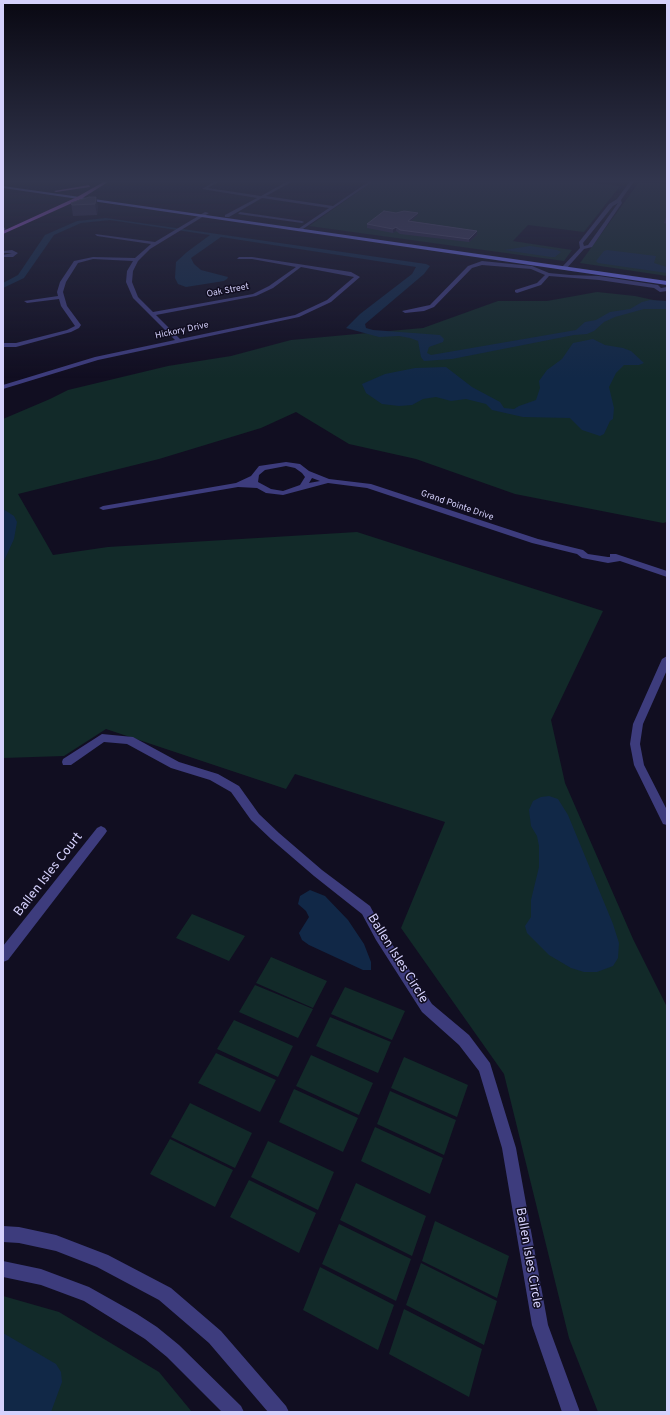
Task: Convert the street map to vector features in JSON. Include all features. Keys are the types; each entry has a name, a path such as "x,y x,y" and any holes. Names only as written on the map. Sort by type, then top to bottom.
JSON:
{"main road":[{"path":"434,246 667,283"},
{"path":"566,266 667,279"}],"street":[{"path":"152,246 136,260 130,271 130,288 136,298 179,340"},
{"path":"559,275 582,248 590,246"},
{"path":"3,252 12,251 16,253 11,256 3,256"},
{"path":"3,345 16,345 76,329 78,325 68,313 61,297 62,285 76,262 92,258 136,260"},
{"path":"239,258 300,266"},
{"path":"404,311 430,307 470,267 479,263 493,262 532,268 548,274 576,278 599,278 667,289"},
{"name":"Hickory Drive","path":"3,387 74,364 179,340 297,316 330,301 357,278 351,274 300,266"},
{"name":"Oak Street","path":"152,314 254,295 272,287 300,266"},
{"path":"517,291 540,284 548,274"},
{"path":"27,301 61,297"},
{"name":"Grand Pointe Drive","path":"238,485 254,477 262,468 280,464 297,466 307,473 328,482"},
{"path":"303,486 308,480 307,473"},
{"path":"254,477 254,482 258,486"},
{"name":"Grand Pointe Drive","path":"103,508 238,485 258,486 276,492 291,492 303,486 328,482 368,486 535,542 580,552 585,556 608,560 618,559 667,574"},
{"path":"667,659 638,724 635,744 639,765 667,821"},
{"name":"Ballen Isles Circle","path":"67,762 102,738 129,740 175,765 214,777 235,789 255,817 275,836 318,873 366,910 380,936 427,1008 464,1040 485,1068 509,1148 540,1325 571,1412"},
{"name":"Ballen Isles Court","path":"3,956 102,830"},
{"path":"3,1234 19,1235 56,1243 102,1260 165,1294 215,1337 280,1412"},
{"path":"3,1269 41,1277 89,1295 131,1320 173,1351 235,1412"}],"green space":[{"path":"455,246 546,246 572,250 564,261"},
{"path":"592,246 667,246 667,276 580,263"},
{"path":"597,292 635,296 667,303 667,522 663,523 515,494 416,459 349,444 296,412 261,428 159,459 18,494 53,555 108,547 357,532 603,611 551,720 565,783 633,939 667,1007 667,1412 598,1412 569,1338 504,1074 401,928 445,822 295,774 286,789 106,729 64,756 3,758 3,419 68,390 168,366 231,356 291,340 423,328 498,301 547,301"},
{"path":"192,914 245,936 229,961 176,938"},
{"path":"271,957 327,981 313,1008 256,983"},
{"path":"255,985 313,1009 298,1038 239,1012"},
{"path":"345,987 405,1011 392,1040 331,1014"},
{"path":"330,1017 391,1042 378,1073 316,1046"},
{"path":"234,1020 293,1046 278,1077 217,1049"},
{"path":"216,1053 276,1080 260,1112 198,1083"},
{"path":"311,1055 373,1083 359,1115 296,1086"},
{"path":"404,1057 468,1085 457,1117 391,1088"},
{"path":"294,1089 358,1118 343,1152 279,1122"},
{"path":"390,1091 456,1120 444,1155 377,1124"},
{"path":"190,1103 252,1133 235,1168 171,1137"},
{"path":"375,1127 443,1158 430,1194 361,1161"},
{"path":"170,1139 233,1170 215,1207 150,1174"},
{"path":"268,1141 334,1172 318,1210 251,1177"},
{"path":"249,1180 316,1213 299,1253 230,1217"},
{"path":"356,1183 426,1216 412,1256 340,1220"},
{"path":"435,1221 509,1256 497,1298 422,1261"},
{"path":"339,1224 411,1259 396,1301 322,1264"},
{"path":"421,1263 497,1301 484,1345 406,1305"},
{"path":"320,1267 394,1305 378,1350 303,1310"},
{"path":"3,1296 59,1312 159,1372 192,1412 3,1412"},
{"path":"404,1309 482,1349 469,1397 389,1354"}],"water":[{"path":"38,246 46,246 24,278 3,288 3,283 18,275"},
{"path":"195,246 208,246 191,258 194,264 201,270 228,277 227,279 224,281 186,287 178,284 175,278 176,262"},
{"path":"280,246 301,246 426,264 430,266 424,274 365,324 366,328 373,330 440,335 444,339 443,342 429,347 427,353 431,355 576,330 585,322 596,320 610,312 630,309 642,302 650,300 667,301 667,309 644,309 615,317 604,322 594,331 587,334 574,335 452,359 424,361 421,357 418,341 399,336 379,337 346,328 360,314 412,274 416,267"},
{"path":"530,246 557,250 561,252 555,257 551,257 504,250"},
{"path":"607,250 656,256 654,263 667,267 667,273 598,263 596,261 604,251"},
{"path":"593,339 605,345 631,351 644,363 639,365 624,365 616,373 609,387 614,408 613,419 610,421 604,434 600,436 582,430 570,418 523,417 492,410 486,404 466,399 451,401 436,397 423,399 412,405 399,406 382,404 366,393 362,384 385,374 415,368 446,367 472,387 500,402 504,408 514,409 536,400 540,388 539,381 547,370 562,359 573,343"},
{"path":"3,509 14,516 17,522 14,539 3,563"},
{"path":"549,796 558,799 568,815 613,924 619,943 618,958 613,966 597,972 584,972 571,968 549,955 527,933 525,926 531,917 531,900 539,867 539,846 537,836 531,826 529,810 533,801 541,797"},
{"path":"310,890 325,896 348,920 364,944 371,962 371,970 363,970 309,945 302,940 299,933 309,917 306,911 298,904 300,896"},
{"path":"3,1333 56,1364 61,1372 62,1382 51,1412 3,1412"}]}
